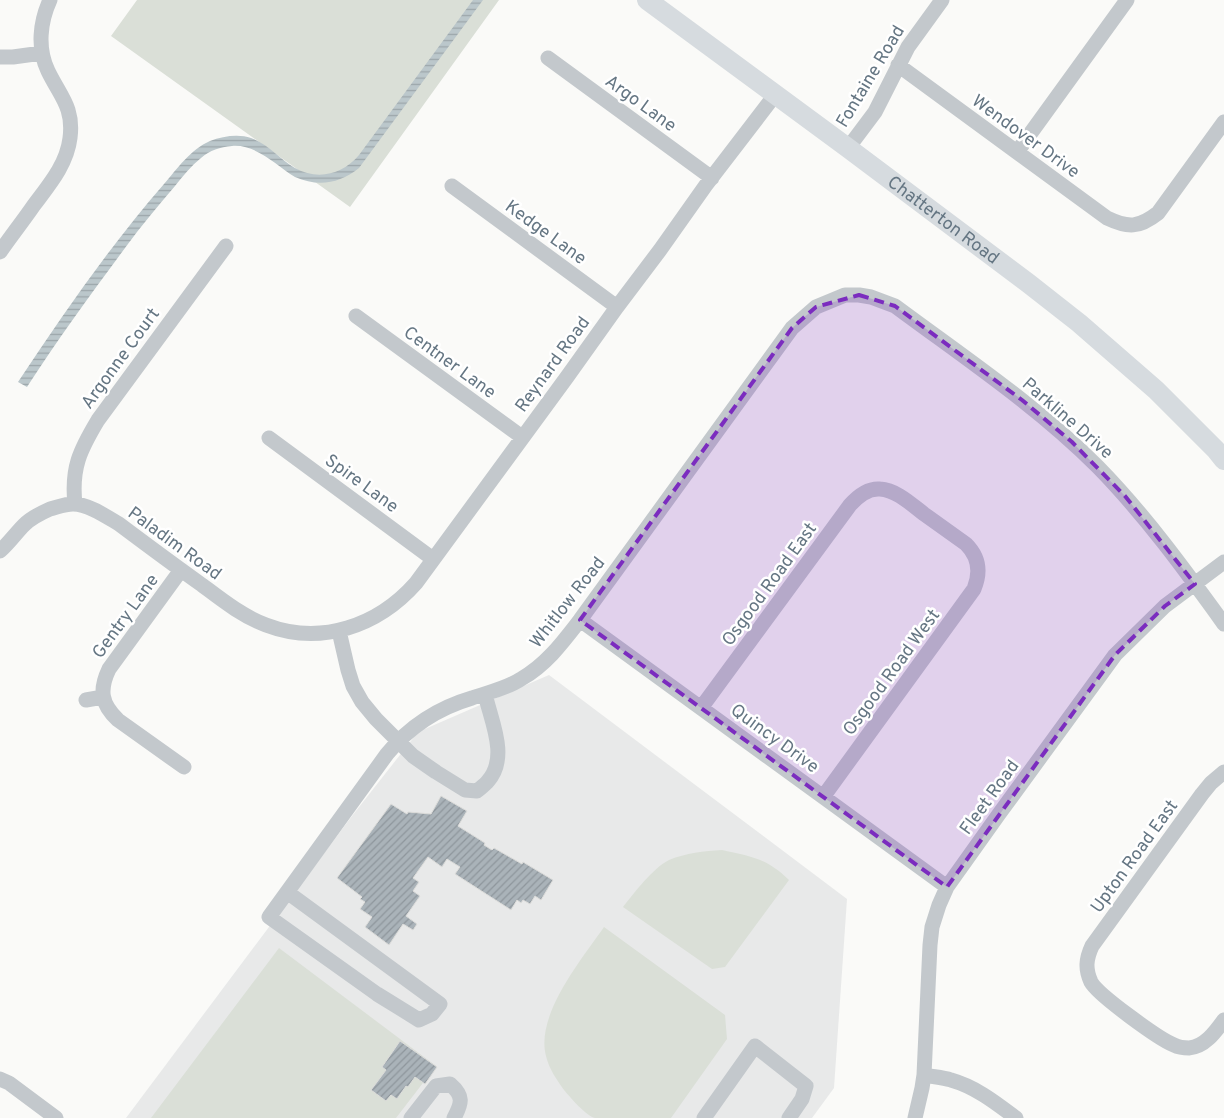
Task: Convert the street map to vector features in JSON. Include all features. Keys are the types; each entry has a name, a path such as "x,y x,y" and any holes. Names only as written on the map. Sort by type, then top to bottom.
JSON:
{"main road":[{"name":"Chatterton Road","path":"647,0 848,148 1080,323 1156,390 1224,460"}],"street":[{"path":"0,252 52,181 64,160 70,137 78,122 70,112 65,99 48,70 42,53 42,23 50,0"},
{"name":"Fontaine Road","path":"848,148 875,112 908,47 942,0"},
{"path":"1017,152 1126,0"},
{"path":"0,57 42,53"},
{"name":"Argo Lane","path":"548,58 712,178"},
{"name":"Wendover Drive","path":"898,66 1107,218 1121,224 1136,225 1148,221 1158,213 1224,122"},
{"name":"Reynard Road","path":"339,631 365,622 388,610 405,596 416,583 616,307 775,95"},
{"name":"Kedge Lane","path":"452,186 616,307"},
{"name":"Argonne Court","path":"75,504 73,491 74,474 79,454 88,437 98,420 226,246"},
{"name":"Parkline Drive","path":"845,296 859,295 872,297 896,306 1022,400 1072,442 1125,496 1161,540 1224,624"},
{"name":"Whitlow Road","path":"287,892 440,1004 432,1014 419,1020 377,994 269,917 287,892 387,754 398,740 423,720 458,702 508,686 532,673 553,653 580,620 792,328 816,306 845,296"},
{"name":"Centner Lane","path":"356,316 522,437"},
{"name":"Spire Lane","path":"269,438 433,559"},
{"name":"Osgood Road West","path":"823,796 970,595 979,574 974,554 966,544 900,496 880,488 873,489"},
{"name":"Osgood Road East","path":"701,708 850,504 866,491 873,489"},
{"path":"0,551 33,518 61,506 75,504"},
{"name":"Paladim Road","path":"75,504 89,508 119,524 237,611 252,619 267,626 286,631 317,634 339,631"},
{"name":"Fleet Road","path":"915,1118 924,1075 932,927 947,887 1115,655 1166,606 1224,562"},
{"name":"Gentry Lane","path":"103,697 102,687 109,669 181,570"},
{"name":"Quincy Drive","path":"580,620 947,887"},
{"path":"339,631 348,670 354,686 367,709 413,756 465,790 477,791 489,780 496,767 498,750 485,694"},
{"path":"86,700 103,697 111,714 184,767"},
{"name":"Upton Road East","path":"1224,772 1202,794 1092,946 1087,957 1086,970 1092,984 1102,995 1164,1041 1177,1047 1190,1048 1203,1043 1214,1034 1224,1020"},
{"path":"704,1118 755,1046 806,1086 802,1099 789,1118"},
{"path":"924,1075 961,1083 985,1095 1016,1118"},
{"path":"0,1080 9,1083 56,1118"},
{"path":"411,1118 436,1086 450,1084 458,1092 461,1106 454,1118"}],"highlighted area":[{"path":"859,295 895,306 1022,400 1072,442 1125,496 1195,584 1165,606 1115,655 947,887 580,620 792,328 816,307"}],"shaded area":[{"path":"137,0 499,0 350,207 111,36"},
{"path":"473,0 483,0 359,168 344,178 320,183 295,177 265,156 249,148 228,146 208,153 187,171 137,232 27,387 18,382 106,256 174,172 197,149 215,139 241,136 251,138 263,144 295,168 304,172 321,175 338,171 353,162 359,155"},
{"path":"549,675 847,899 834,1088 812,1118 126,1118 352,816 418,732"},
{"path":"722,850 758,859 773,867 789,880 725,967 712,969 623,907 650,875 669,860 695,853"},
{"path":"604,927 725,1015 727,1039 671,1118 591,1117 564,1090 547,1061 544,1040 547,1023 554,1006 573,971"},
{"path":"279,948 436,1066 396,1118 151,1118"}],"building":[{"path":"441,796 467,811 458,826 485,843 484,845 492,850 494,848 522,864 523,862 553,880 541,900 535,896 530,904 523,900 521,903 517,900 511,910 455,874 460,867 447,859 442,867 428,857 413,878 419,882 413,891 420,896 406,916 417,924 413,930 403,924 389,945 365,927 372,917 360,909 365,902 360,899 362,897 337,878 391,804 407,814 408,812 431,814"},
{"path":"400,1041 437,1067 425,1084 415,1077 397,1099 391,1095 386,1101 371,1090 386,1070 382,1067"}]}
